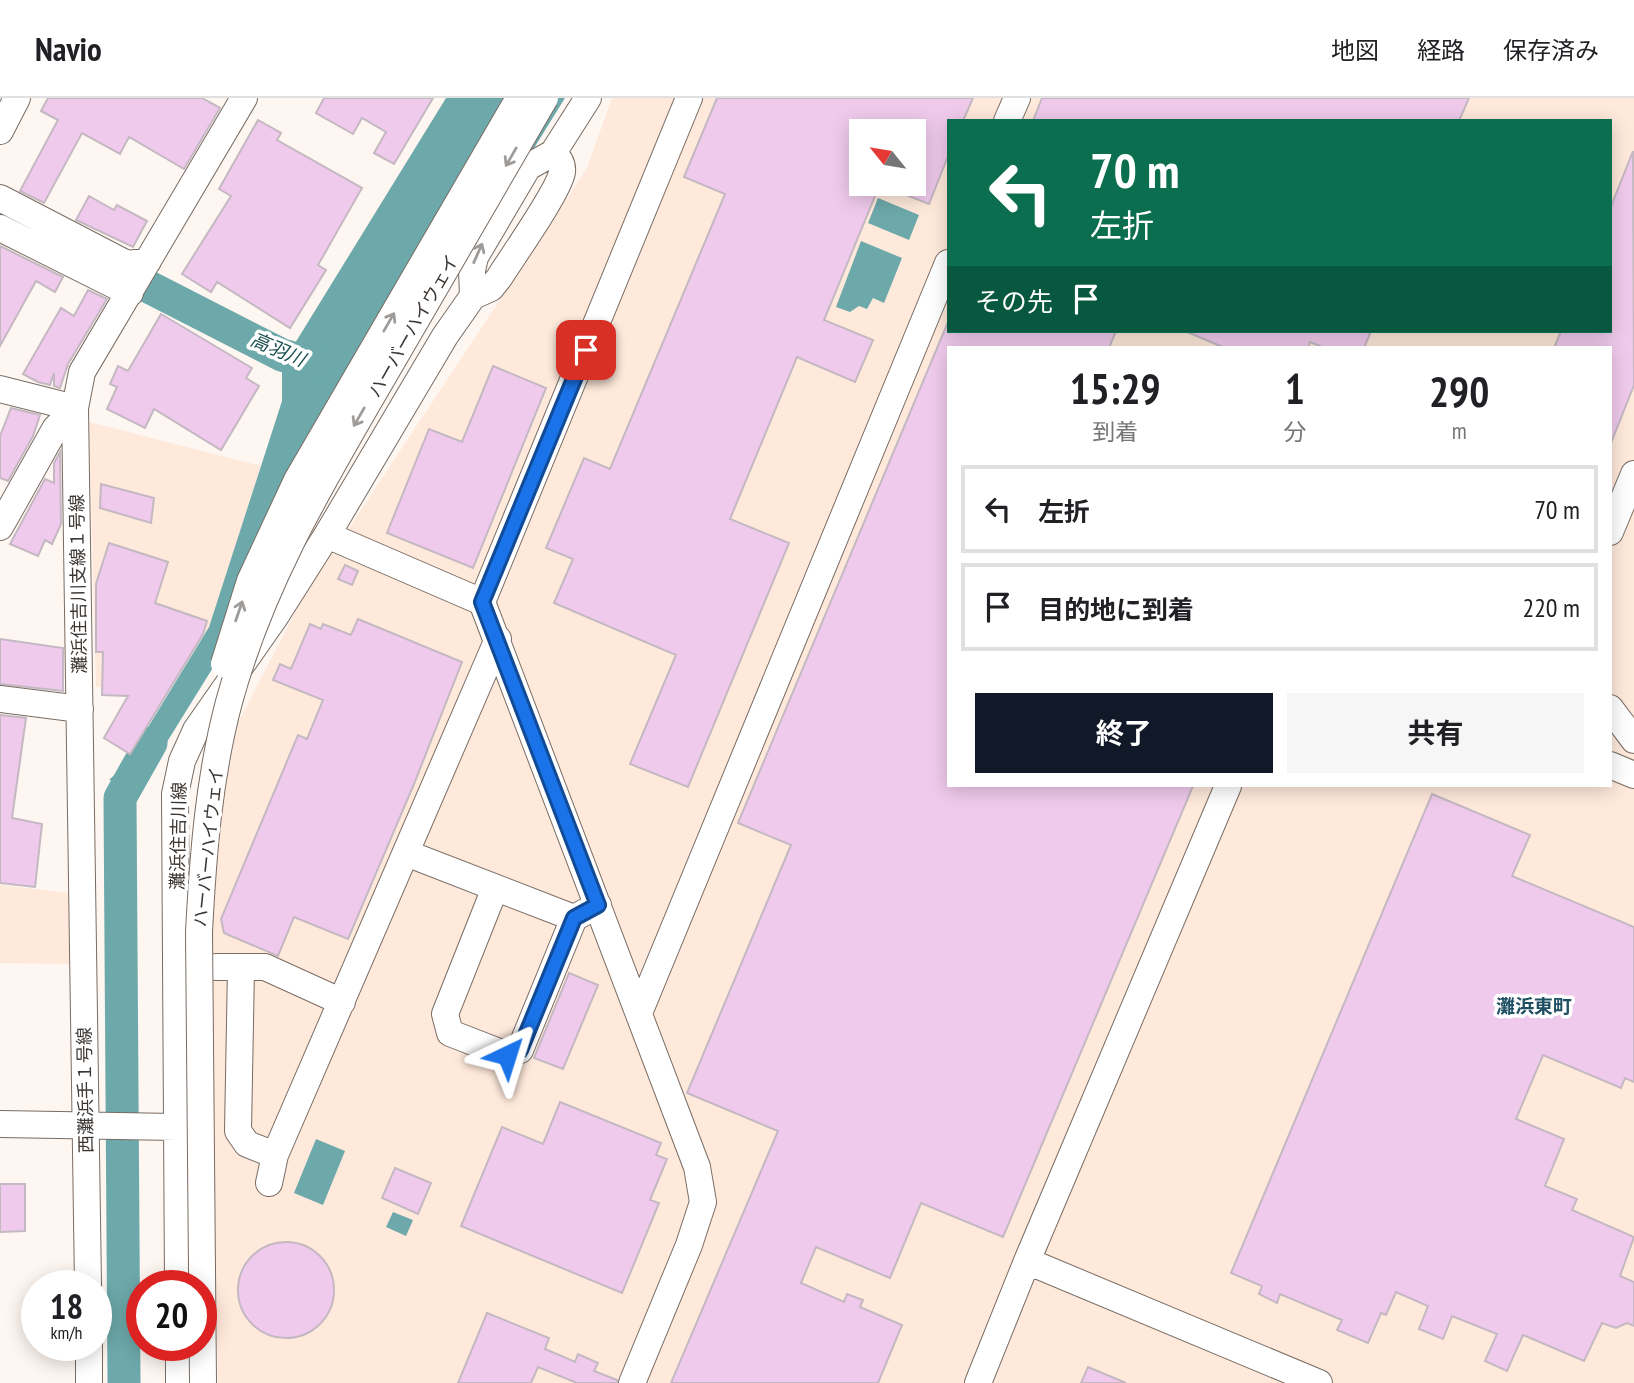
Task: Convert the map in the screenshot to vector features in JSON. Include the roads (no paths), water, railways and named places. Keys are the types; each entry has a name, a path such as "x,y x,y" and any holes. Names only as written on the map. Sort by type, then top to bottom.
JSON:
{"street":[{"path":"1,126 17,98"},
{"name":"灘浜住吉川支線１号線","path":"82,894 75,408 82,372 244,98"},
{"name":"ハーバーハイウェイ","path":"191,1270 188,933 192,859 205,750 227,652 254,570 297,480 519,98"},
{"path":"553,153 575,98"},
{"path":"553,153 587,98"},
{"path":"482,602 689,98"},
{"path":"1008,119 1017,98"},
{"path":"541,105 552,134 553,153"},
{"name":"ハーバーハイウェイ","path":"203,1383 199,932 209,806 217,753 229,702 261,608 297,526 541,105"},
{"name":"灘浜住吉川線","path":"178,1270 175,793 182,761 196,730 275,617 327,535 445,335 473,296 472,270 475,257 528,167 553,153"},
{"path":"0,198 127,264 138,279"},
{"path":"0,228 138,279"},
{"path":"639,1013 947,265"},
{"path":"0,389 75,408 55,429 0,527"},
{"path":"1612,528 1634,474"},
{"path":"327,535 482,602 697,1167 703,1202 689,1245 632,1383"},
{"path":"269,1182 275,1155 498,639"},
{"path":"0,699 80,709"},
{"path":"1612,711 1634,740"},
{"path":"1612,766 1634,775"},
{"path":"978,1383 1228,787"},
{"path":"406,853 574,918"},
{"path":"495,888 445,1014 450,1033 507,1055 520,1050 574,918 598,905"},
{"name":"西灘浜手１号線","path":"82,894 110,1127 90,1270"},
{"path":"275,1155 247,1144 238,1131 228,967 265,967 342,1002"},
{"path":"0,1124 176,1127"},
{"path":"1027,1261 1319,1383"},
{"path":"89,1361 89,1383"},
{"path":"179,1361 179,1383"},
{"path":"192,1361 192,1383"}],"water":[{"path":"446,98 565,98 141,784 109,780 125,765 209,627 282,401 282,361"},
{"path":"878,198 919,215 909,240 868,223"},
{"path":"861,241 902,258 884,303 873,298 867,309 859,306 850,312 836,307"},
{"path":"316,1139 345,1151 323,1205 294,1193"},
{"path":"393,1212 413,1220 406,1236 386,1227"}],"waterway":[{"name":"高羽川","path":"108,266 282,355 318,365"},
{"path":"124,1383 120,798 151,743"}],"district":[{"name":"灘浜東町","path":"1534,1006"}]}
